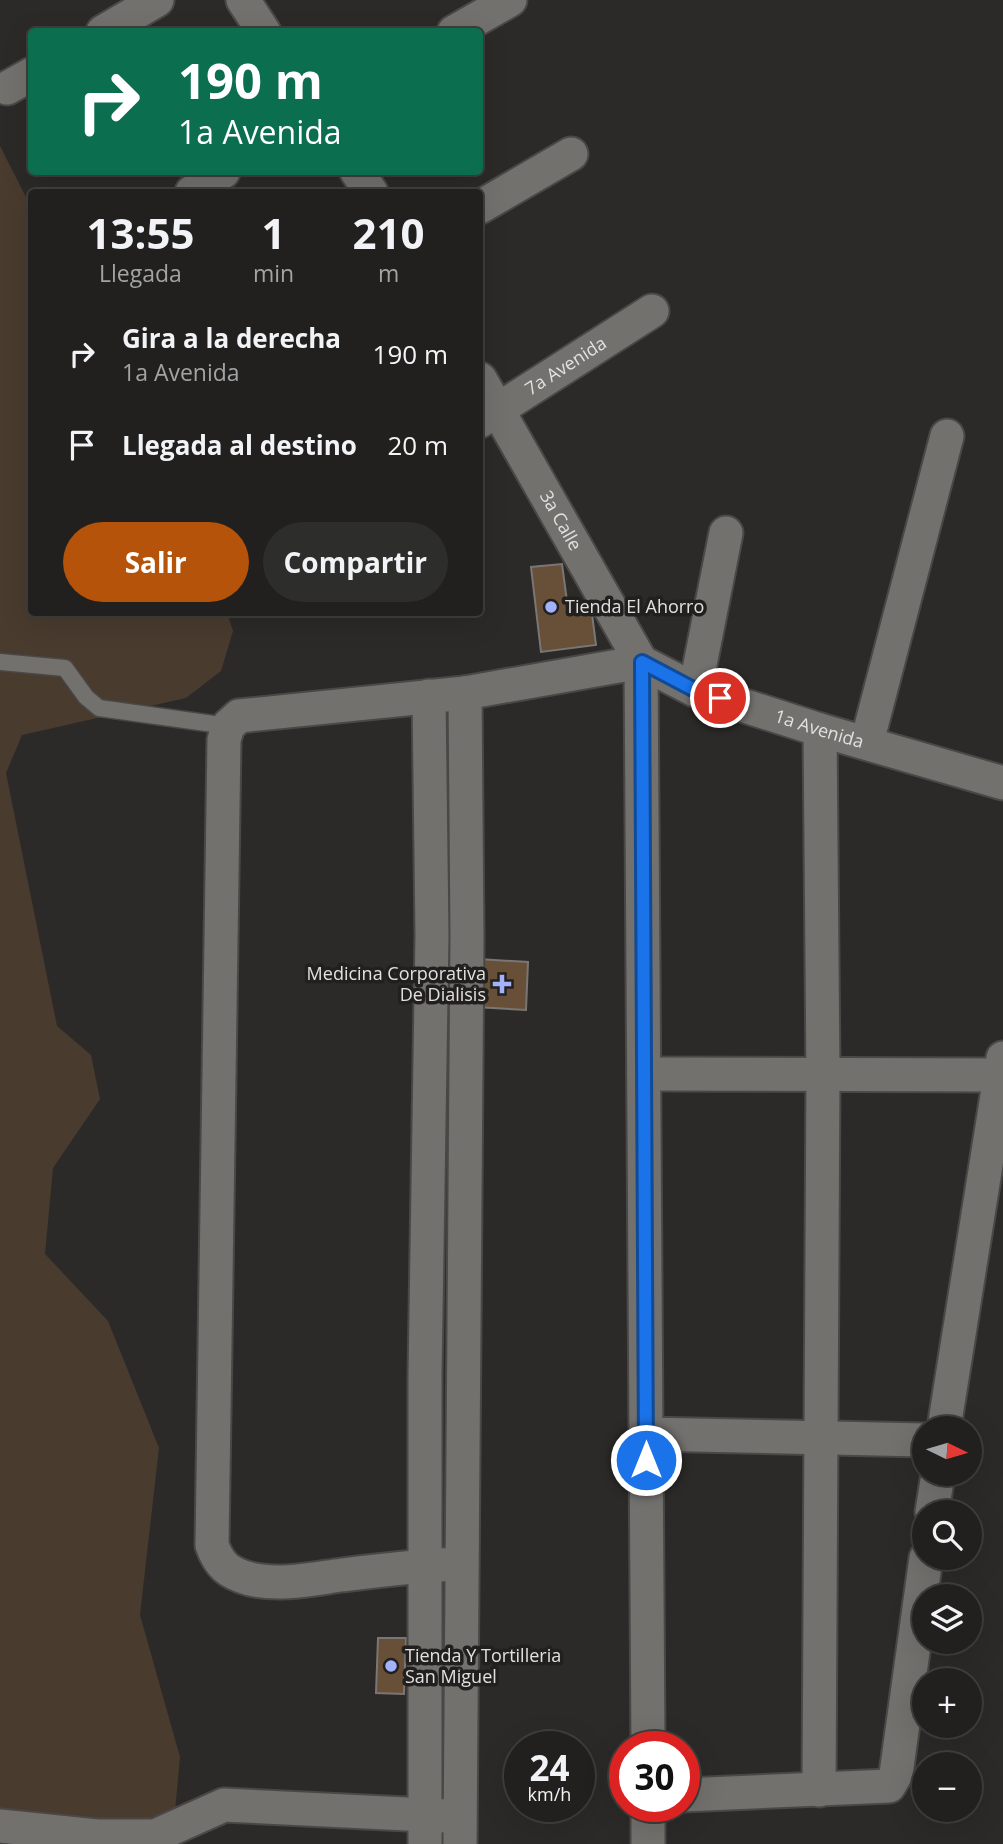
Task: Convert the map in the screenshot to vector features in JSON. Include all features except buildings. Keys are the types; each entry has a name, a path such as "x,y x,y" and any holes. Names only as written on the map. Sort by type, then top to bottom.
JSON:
{"street":[{"path":"110,28 157,0"},
{"path":"243,0 261,28"},
{"path":"461,28 510,0"},
{"path":"483,206 571,154"},
{"path":"197,189 218,175"},
{"name":"7a Avenida","path":"488,416 652,311"},
{"name":"3a Calle","path":"483,393 488,416 642,662"},
{"path":"867,742 947,436"},
{"path":"695,690 726,533"},
{"path":"461,1564 424,1565 286,1582 250,1579 230,1571 217,1561 212,1545 224,740 228,726 239,716 465,693 642,662 648,1731"},
{"name":"1a Avenida","path":"642,662 695,690 820,730 1003,783"},
{"path":"0,1826 97,1836 155,1836 224,1805 426,1830 460,1830 467,936 465,693"},
{"path":"426,1830 425,1375 432,934 429,696"},
{"path":"819,1790 823,1074 820,730"},
{"path":"432,934 467,936"},
{"path":"644,1074 823,1074 1002,1066 946,1416"},
{"path":"429,1165 464,1164"},
{"path":"425,1375 464,1375"},
{"path":"646,1434 912,1440"},
{"path":"700,1794 889,1786 896,1774 924,1570"},
{"path":"648,1822 648,1844"}],"lane":[{"path":"0,662 65,668 86,697 99,708 228,726"}],"shaded area":[{"path":"0,146 28,201 28,616 228,616 233,631 221,671 186,698 22,735 6,773 57,1026 91,1055 100,1099 53,1168 45,1254 108,1321 159,1448 140,1615 180,1757 172,1844 0,1844"}],"place":[{"name":"Tienda El Ahorro","path":"551,607"},
{"name":"Medicina Corporativa De Dialisis","path":"502,984"},
{"name":"Tienda Y Tortilleria San Miguel","path":"391,1666"}],"route":[{"path":"646,1460 642,662 695,690 720,698"}]}
